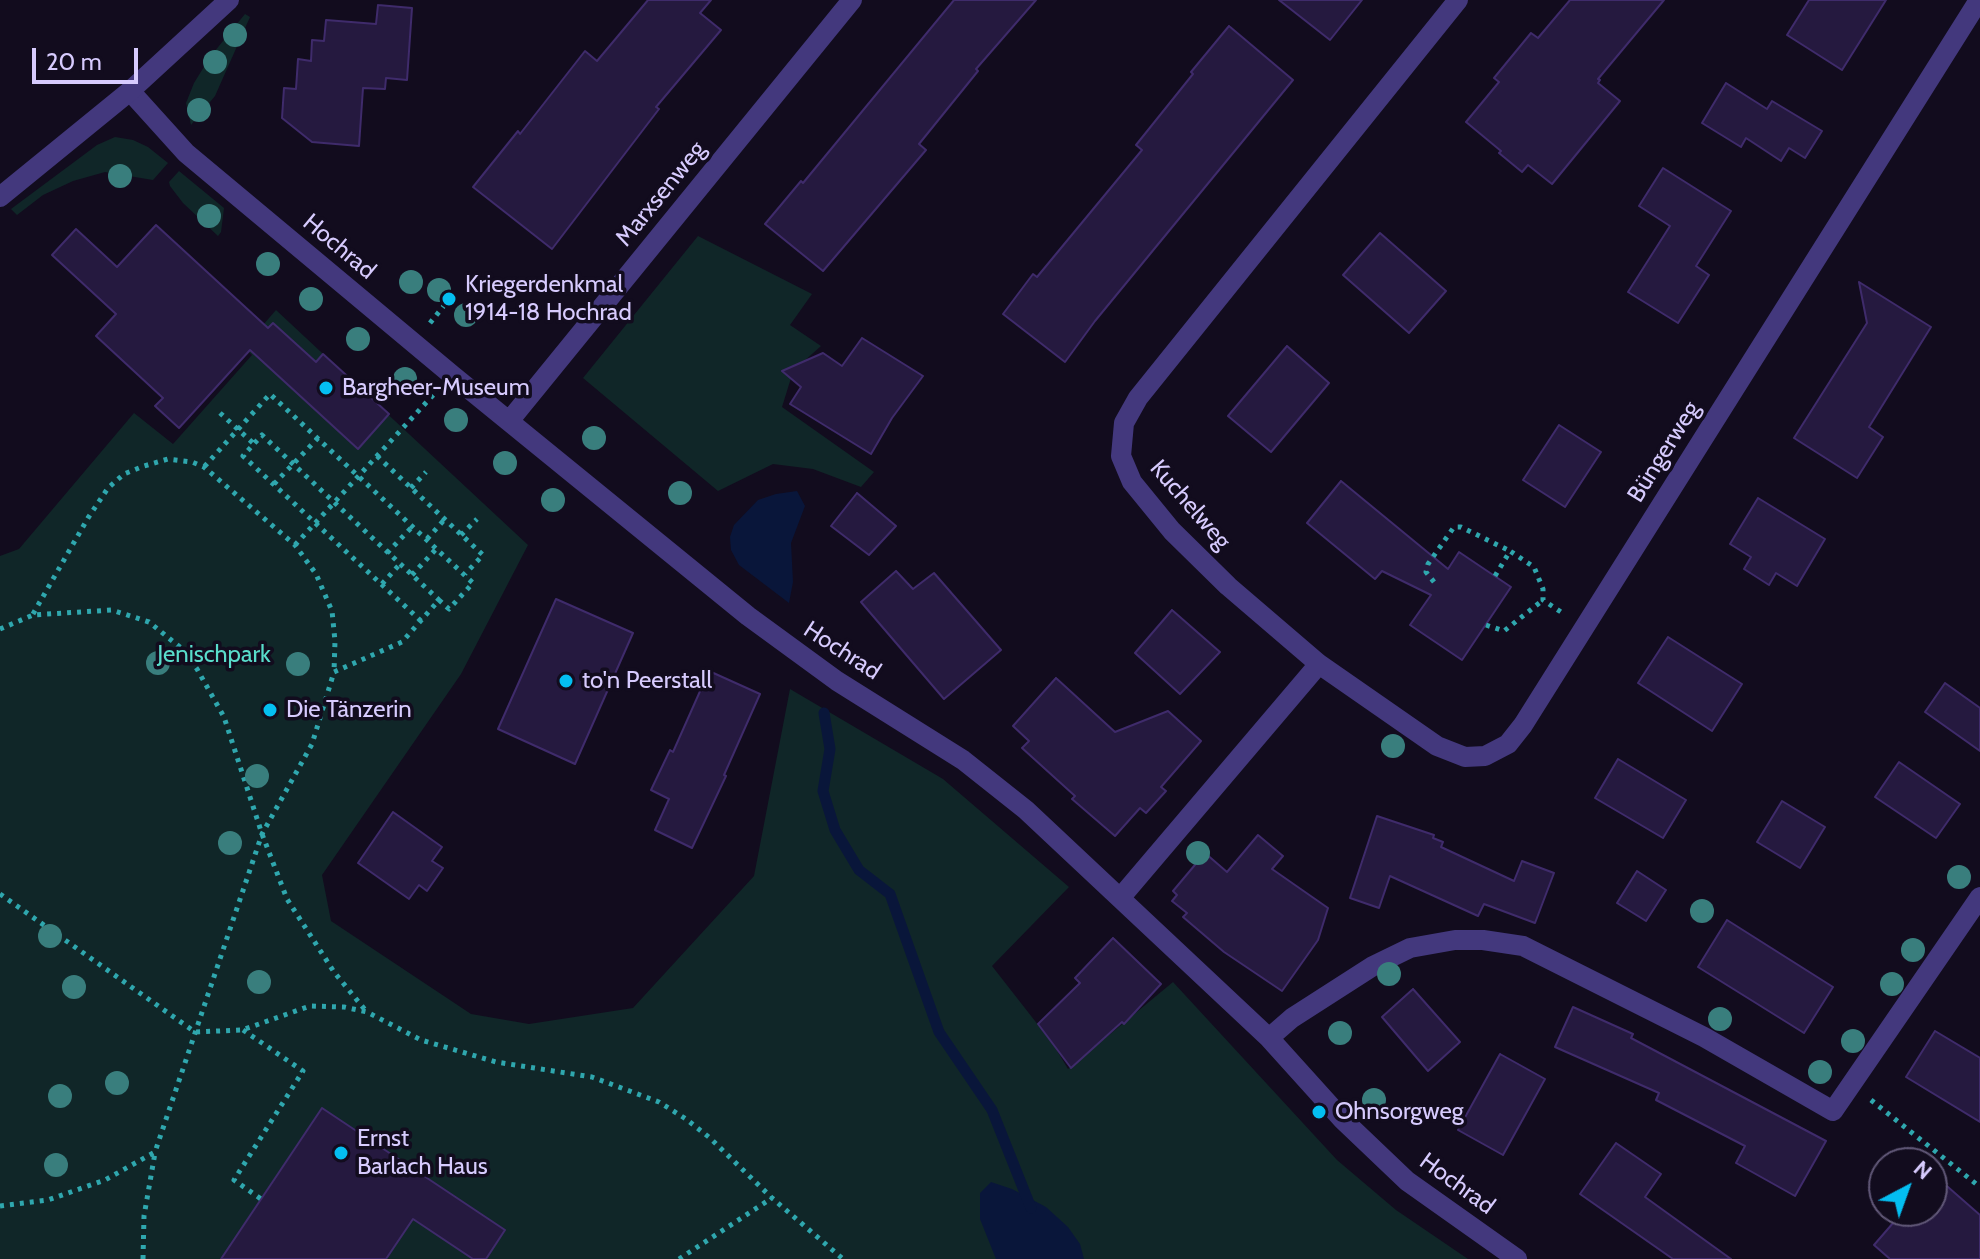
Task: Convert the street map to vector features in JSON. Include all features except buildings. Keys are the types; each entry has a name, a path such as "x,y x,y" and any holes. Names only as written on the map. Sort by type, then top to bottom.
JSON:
{"street":[{"path":"0,197 130,91 229,0"},
{"name":"Marxsenweg","path":"510,420 852,0"},
{"name":"Kuchelweg","path":"1319,664 1228,586 1172,531 1132,482 1121,456 1124,423 1138,398 1458,0"},
{"name":"Büngerweg","path":"1319,664 1437,746 1465,757 1485,756 1508,744 1586,627 1979,0"},
{"name":"Hochrad","path":"130,91 186,153 452,375 775,637 994,783 1121,897 1269,1038 1343,1120 1407,1181 1517,1259"},
{"path":"1121,897 1319,664"},
{"path":"1269,1038 1292,1018 1373,966 1410,948 1455,940 1483,940 1523,946 1704,1037 1833,1111 1980,897"}],"path":[{"path":"429,324 447,302"},
{"path":"295,545 452,375"},
{"path":"204,467 270,394 473,583 449,609 262,435 243,456 421,621"},
{"path":"220,413 254,444"},
{"path":"274,484 318,438"},
{"path":"377,456 483,555 465,574"},
{"path":"33,615 108,488 124,474 168,459 204,467 295,545 316,574 332,611 334,672 312,744 262,834 155,1152 144,1216 143,1259"},
{"path":"411,488 426,472"},
{"path":"427,539 445,519"},
{"path":"461,535 477,519"},
{"path":"387,553 413,526"},
{"path":"1434,582 1426,572 1428,564 1454,527 1461,527 1510,551 1534,567 1543,589 1543,600"},
{"path":"412,575 437,548"},
{"path":"1495,576 1510,551"},
{"path":"382,584 400,564"},
{"path":"334,672 402,642 439,600"},
{"path":"1543,600 1586,627"},
{"path":"1486,625 1504,631 1543,600"},
{"path":"0,629 33,615 112,610 134,615 162,631 181,648 197,669 224,717 287,899 334,972 367,1012"},
{"path":"0,894 195,1032 242,1030 310,1006 344,1007 367,1012 421,1040 496,1062 592,1077 659,1102 710,1138 772,1198 843,1259"},
{"path":"242,1030 303,1071 234,1180 261,1199"},
{"path":"1852,1084 1980,1187"},
{"path":"0,1206 48,1200 91,1185 155,1152"},
{"path":"679,1259 772,1198"}],"green space":[{"path":"245,14 250,17 215,96 191,125 186,103 194,83 210,57"},
{"path":"115,137 148,147 168,163 153,180 105,172 73,181 43,195 17,215 11,209 97,145"},
{"path":"179,171 224,208 218,236 170,186 169,182"},
{"path":"698,236 812,294 790,325 821,346 791,378 782,407 874,472 861,487 813,469 773,464 718,491 583,378"},
{"name":"Jenischpark","path":"276,310 528,545 461,674 322,875 331,921 471,1014 529,1024 633,1008 754,876 790,689 943,779 1069,887 992,966 1053,1044 1068,1069 1173,982 1337,1160 1396,1210 1468,1259 0,1259 0,556 19,549 134,413 173,444 252,355 244,347"}],"water":[{"path":"797,491 805,506 791,543 793,582 789,603 739,565 731,550 730,537 734,525 758,500"},
{"path":"991,1182 1046,1207 1068,1227 1080,1244 1084,1259 996,1259 980,1219 980,1193"}],"waterway":[{"path":"824,713 830,749 823,791 835,830 859,870 890,894 939,1032 992,1110 1031,1208"}],"place":[{"name":"Kriegerdenkmal 1914-18 Hochrad","path":"449,299"},
{"name":"Bargheer-Museum","path":"326,388"},
{"name":"to'n Peerstall","path":"566,681"},
{"name":"Die Tänzerin","path":"270,710"},
{"name":"Ohnsorgweg","path":"1319,1112"},
{"name":"Ernst Barlach Haus","path":"341,1153"}]}
